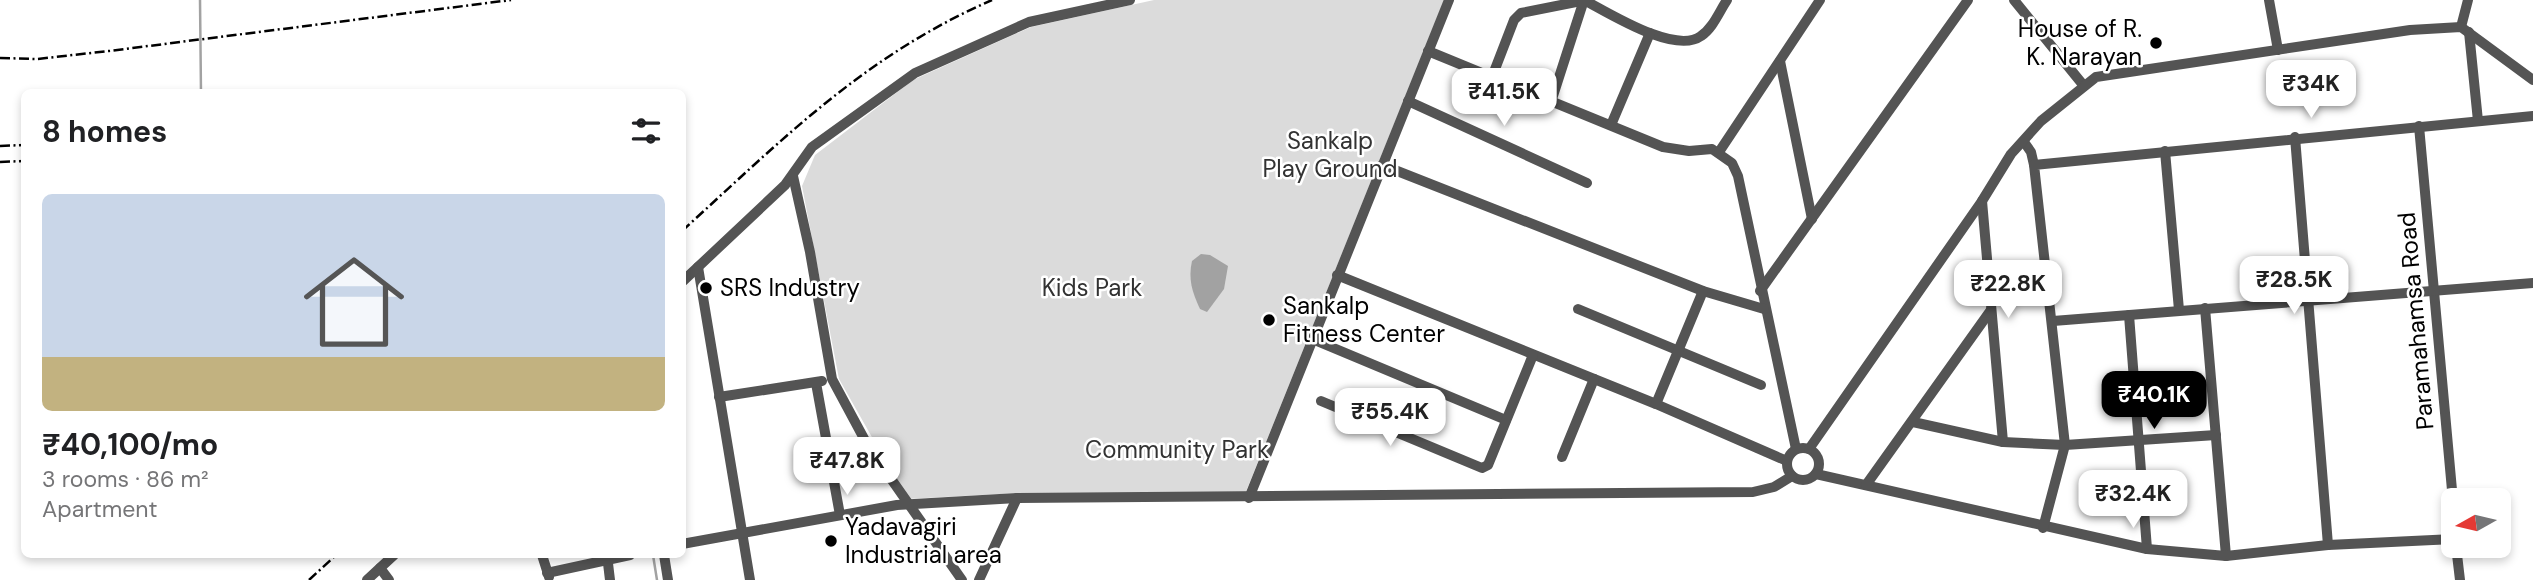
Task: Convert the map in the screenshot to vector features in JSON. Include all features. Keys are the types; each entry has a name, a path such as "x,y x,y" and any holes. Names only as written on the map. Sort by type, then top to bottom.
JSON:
{"street":[{"path":"686,278 793,176 812,147 915,73 1029,22 1130,0"},
{"path":"1249,498 1448,0"},
{"path":"1492,77 1514,20 1521,13 1585,0 1650,33 1673,40 1699,38 1727,0"},
{"path":"1551,102 1585,0"},
{"path":"1719,152 1820,0"},
{"path":"1760,291 1968,0"},
{"path":"2014,0 2084,86"},
{"path":"2269,0 2278,50"},
{"path":"2468,0 2465,29 2478,121"},
{"path":"1809,449 1982,201 2011,154 2041,121 2096,77 2410,30 2465,29 2533,80"},
{"path":"1611,125 1650,33"},
{"path":"1428,51 1663,147 1680,151 1712,149 1732,163 1738,176 1760,291 1796,449 1787,461"},
{"path":"1780,61 1812,219"},
{"path":"1408,101 1587,183"},
{"path":"2034,165 2295,137 2533,116"},
{"name":"Paramahamsa Road","path":"2419,126 2452,488"},
{"path":"2295,137 2328,545"},
{"path":"2024,142 2031,152 2034,165 2065,445 2043,527"},
{"path":"2165,151 2179,310"},
{"path":"1382,165 1703,291 1764,309"},
{"path":"793,176 810,252 832,379 868,446 906,504 962,580"},
{"path":"1982,201 2003,442"},
{"path":"698,267 750,580"},
{"path":"1338,275 1656,404 1787,461"},
{"path":"2053,321 2308,299 2533,284"},
{"path":"1656,404 1703,291"},
{"path":"2205,308 2226,556"},
{"path":"1578,309 1761,385"},
{"path":"1866,485 1991,310"},
{"path":"2129,315 2147,549"},
{"path":"1312,339 1506,420"},
{"path":"1321,401 1482,468 1489,465 1533,355"},
{"path":"719,397 832,379"},
{"path":"1562,457 1594,379"},
{"path":"816,383 840,515"},
{"path":"1913,422 2003,442 2065,445 2216,435"},
{"path":"1796,449 1809,449"},
{"path":"1809,449 1818,460 1816,474"},
{"path":"1787,461 1791,476"},
{"path":"1791,476 1804,480 1816,474 2147,549 2226,556 2328,545 2441,540"},
{"path":"686,543 741,531 906,504 1017,498 1752,492 1774,487 1791,476"},
{"path":"979,580 1017,498"},
{"path":"367,580 391,558"},
{"path":"543,558 548,576 604,558"},
{"path":"607,558 610,580"},
{"path":"664,558 668,580"},
{"path":"2457,558 2460,580"},
{"path":"380,568 389,580"}],"green space":[{"path":"1154,0 1444,0 1245,494 1018,493 907,499 839,379 802,186 815,155 913,80 1031,27"}],"shaded area":[{"path":"1201,254 1210,255 1228,266 1224,289 1207,312 1200,309 1191,280 1192,261"}],"waterway":[{"path":"200,0 201,89"},
{"path":"653,558 657,580"}],"railway":[{"path":"0,58 37,59 109,51 511,0"},
{"path":"686,227 791,132 864,73 946,22 992,0"},
{"path":"0,146 21,145"},
{"path":"0,162 21,161"},
{"path":"309,580 333,558"}],"place":[{"name":"House of R. K. Narayan","path":"2156,43"},
{"name":"SRS Industry","path":"706,288"},
{"name":"Sankalp Fitness Center","path":"1269,320"},
{"name":"Yadavagiri Industrial area","path":"831,541"}],"park label":[{"name":"Sankalp Play Ground","path":"1330,155"},
{"name":"Kids Park","path":"1092,288"},
{"name":"Community Park","path":"1177,450"}]}
